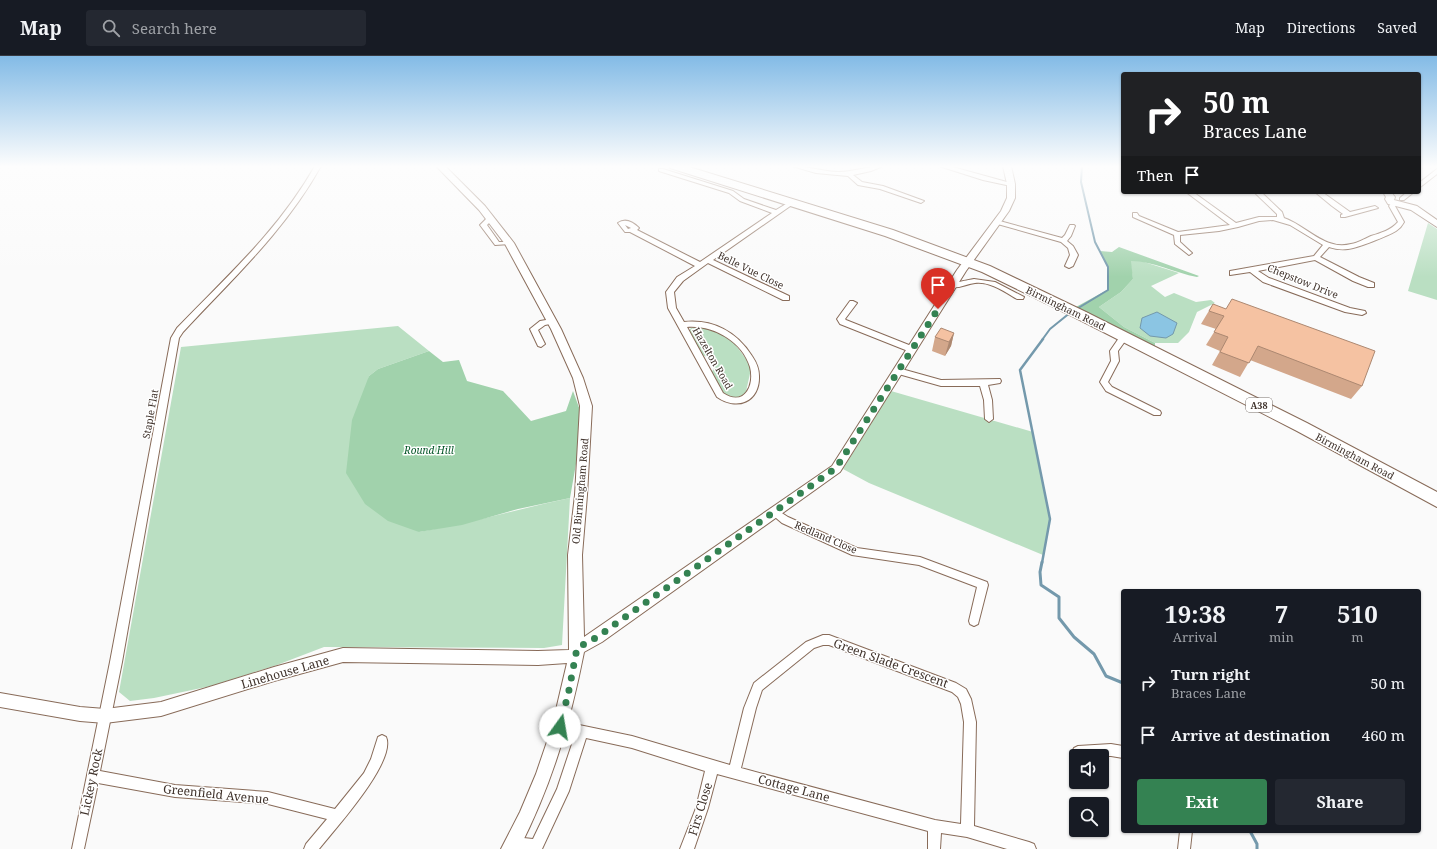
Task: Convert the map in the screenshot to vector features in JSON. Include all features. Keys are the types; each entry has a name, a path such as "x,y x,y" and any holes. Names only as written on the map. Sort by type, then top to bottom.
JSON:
{"highway":[{"name":"Birmingham Road","path":"796,203 889,233 986,269 1073,311 1302,427 1437,500"}],"main road":[{"name":"Old Birmingham Road","path":"476,203 492,220 509,243 552,321 578,378 586,406 581,495 574,555 576,652 560,727 544,775 512,846"},
{"path":"576,652 836,468 911,349 934,316 952,285 1005,211 1009,203"},
{"path":"1403,203 1414,208 1437,224"},
{"name":"Linehouse Lane","path":"0,700 73,713 105,716 161,709 274,674 343,655 531,658 576,652"}],"street":[{"name":"Staple Flat","path":"105,716 175,338 180,330 240,269 283,221 296,203"},
{"path":"750,203 777,213"},
{"name":"Hazelton Road","path":"682,325 709,325 721,330 734,339 746,354 754,368 754,383 749,395 746,398 730,402 720,395 672,308 670,292 680,279 699,265 792,203"},
{"path":"1204,203 1236,226"},
{"path":"1269,203 1280,213 1281,219"},
{"path":"1332,203 1345,215 1372,206 1383,211"},
{"path":"1134,217 1177,234 1186,231 1236,226 1270,217 1292,223 1326,246 1347,247 1397,229 1401,222 1392,206 1393,203"},
{"path":"996,222 1063,241 1070,247 1074,256 1069,266"},
{"path":"1063,241 1068,236 1072,226"},
{"path":"631,230 699,265"},
{"path":"1177,234 1177,243 1189,253"},
{"path":"1316,258 1326,246"},
{"path":"1174,248 1182,248"},
{"path":"1233,273 1316,258 1355,280 1371,285"},
{"name":"Belle Vue Close","path":"708,260 786,298"},
{"name":"Chepstow Drive","path":"1251,269 1266,280 1348,306 1362,313"},
{"name":"Birmingham Road","path":"952,285 962,286 974,281 983,282 1020,297"},
{"path":"852,303 841,319 843,322 911,349"},
{"path":"541,344 534,329 544,323 552,321"},
{"path":"1124,337 1114,351 1115,361 1104,382 1109,389 1157,413"},
{"path":"898,371 941,383 983,383 996,381"},
{"path":"983,383 988,400 988,419"},
{"name":"Redland Close","path":"774,512 785,520 856,552 920,561 983,585 974,621"},
{"name":"Green Slade Crescent","path":"734,772 750,708 758,687 810,646 823,640 829,640 956,688 962,693 967,703 970,722 967,830"},
{"name":"Lickey Rock","path":"78,849 105,716"},
{"name":"Cottage Lane","path":"560,727 641,745 712,768 734,772 935,826 967,830 1029,849"},
{"path":"512,846 537,845 563,791 582,731"},
{"path":"311,849 368,777 377,761 382,741"},
{"path":"1109,750 1121,752"},
{"name":"Firs Close","path":"686,849 702,808 712,768"},
{"name":"Greenfield Avenue","path":"93,776 175,790 268,798 338,816"},
{"path":"934,849 935,826"},
{"path":"1184,849 1186,833"}],"green space":[{"path":"1428,223 1437,229 1437,300 1408,291"},
{"path":"1119,247 1199,276 1189,275 1148,263 1131,261 1133,279 1121,292 1099,307 1124,327 1155,343 1155,347 1076,307 1107,290 1108,267 1100,251 1112,252"},
{"path":"1130,260 1141,261 1179,273 1151,286 1165,297 1174,293 1196,302 1211,300 1215,303 1197,312 1189,332 1178,343 1155,343 1124,327 1099,307 1121,292 1133,279"},
{"path":"697,325 711,328 731,339 750,364 751,369 745,396 734,399 724,395 711,372 714,369 707,357 702,355 688,332 691,328"},
{"path":"398,326 429,351 378,369 369,376 368,382 419,532 570,498 562,645 544,648 324,647 277,665 211,686 154,698 130,701 119,692 181,347"},
{"name":"Round Hill","path":"429,351 443,362 459,360 467,381 503,391 531,421 566,411 573,391 581,413 580,441 570,498 518,509 462,525 419,532 388,521 365,504 346,473 352,420 369,376 378,369"},
{"path":"891,391 1033,432 1050,519 1043,555 869,483 843,469"}],"water":[{"path":"1157,312 1177,323 1173,334 1166,338 1150,336 1140,328 1142,318"}],"building":[{"path":"1232,299 1375,351 1362,386 1258,346 1249,363 1220,352 1228,337 1214,332 1224,316 1209,311 1213,304 1226,309"},
{"path":"941,328 954,333 949,342 935,337"}],"waterway":[{"path":"1075,310 1108,290 1108,267 1095,242 1086,203"},
{"path":"1042,340 1050,329 1071,312"},
{"path":"1042,563 1050,519 1020,370 1043,339"},
{"path":"1042,562 1040,572 1041,585 1059,597 1059,618 1074,637 1094,654 1106,676 1121,682"},
{"path":"1251,833 1257,844 1257,849"}],"route":[{"path":"560,727 577,648 597,637 836,468 938,309"}]}
